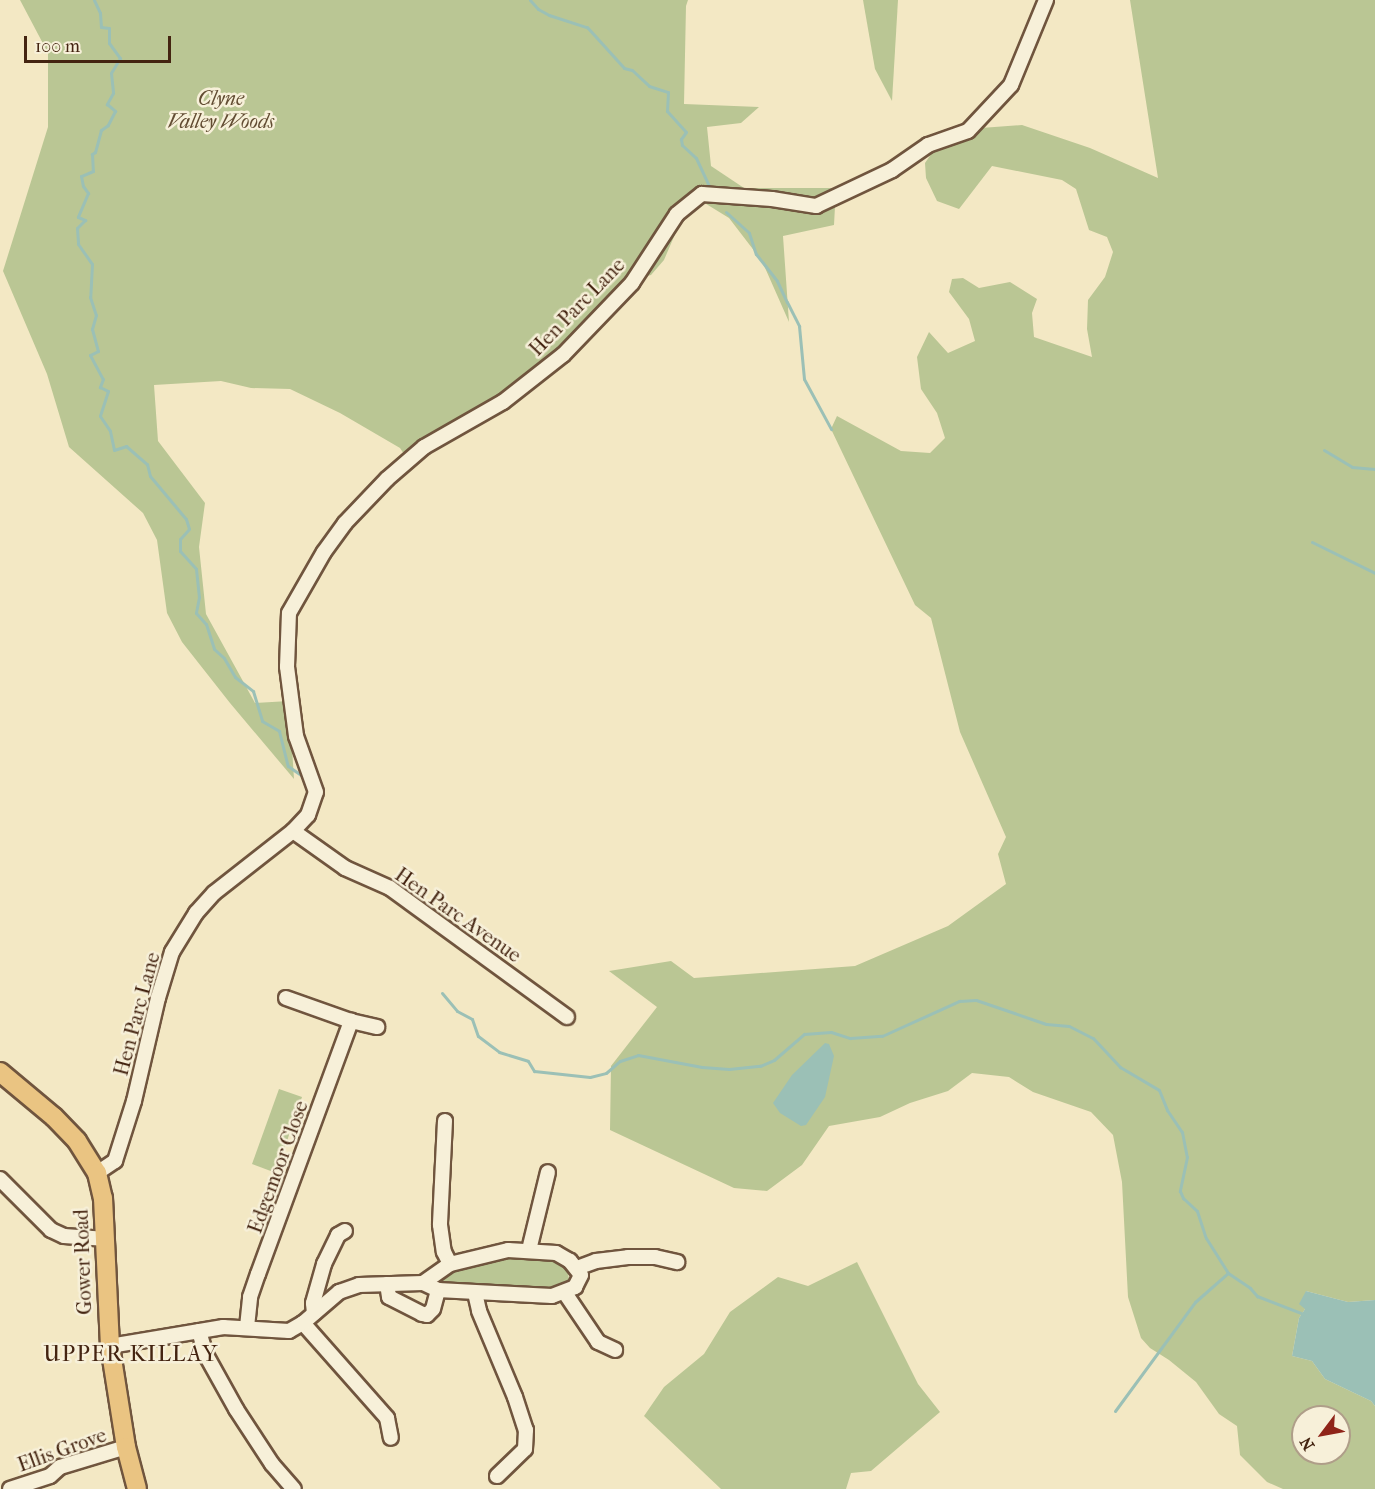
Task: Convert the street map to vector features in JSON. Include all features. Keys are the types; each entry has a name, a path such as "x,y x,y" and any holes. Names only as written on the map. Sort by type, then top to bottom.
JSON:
{"main road":[{"name":"Gower Road","path":"0,1072 54,1117 77,1141 97,1173 103,1198 103,1239 110,1346 126,1447 137,1489"}],"street":[{"name":"Hen Parc Lane","path":"97,1173 109,1168 115,1161 134,1101 158,998 172,952 196,913 214,893 293,831 308,815 316,792 297,736 287,667 290,614 324,552 345,523 387,479 424,447 503,402 563,355 632,283 677,214 702,194 772,199 816,206 892,170 928,145 968,131 1011,85 1046,0"},
{"name":"Hen Parc Avenue","path":"293,831 345,868 390,888 567,1017"},
{"path":"286,998 351,1021 377,1027"},
{"name":"Edgemoor Close","path":"247,1327 250,1297 351,1021"},
{"path":"445,1121 440,1225 444,1252 450,1264"},
{"path":"530,1250 549,1172"},
{"path":"0,1179 51,1230 64,1236 103,1239"},
{"path":"314,1313 313,1303 324,1264 338,1235 345,1231"},
{"path":"110,1346 199,1331 247,1327 282,1332 303,1323 339,1292 359,1285 423,1283 438,1290 552,1296 565,1293 575,1287 581,1275 577,1268 556,1253 508,1250 450,1264 423,1283"},
{"path":"577,1268 596,1261 628,1257 655,1257 677,1262"},
{"path":"387,1284 389,1297 427,1315 433,1309 438,1290"},
{"path":"475,1293 479,1311 515,1397 525,1430 525,1449 497,1476"},
{"path":"565,1293 598,1342 615,1350"},
{"path":"303,1323 387,1418 391,1438"},
{"path":"199,1331 206,1355 236,1410 272,1464 294,1489"},
{"name":"Ellis Grove","path":"10,1489 51,1482 60,1467 126,1447"}],"green space":[{"name":"Clyne Valley Woods","path":"20,0 688,0 684,104 759,107 741,123 707,127 711,166 744,188 836,188 834,225 783,236 789,322 762,261 729,218 703,202 682,218 664,260 651,275 643,277 617,293 576,336 513,387 406,457 400,448 340,413 290,389 251,388 221,381 154,385 158,441 205,503 199,547 206,614 255,703 289,701 294,779 182,642 167,613 157,540 143,513 69,447 47,374 3,271 48,127 48,53"},
{"path":"863,0 898,0 892,101 875,69"},
{"path":"1130,0 1375,0 1375,1300 1348,1302 1306,1291 1305,1309 1299,1318 1292,1356 1312,1361 1325,1379 1371,1401 1375,1406 1375,1489 1283,1489 1267,1482 1240,1455 1237,1426 1219,1414 1196,1382 1150,1348 1141,1338 1128,1297 1122,1182 1113,1135 1091,1112 1033,1092 1009,1077 972,1073 948,1091 910,1103 880,1117 829,1126 802,1165 767,1191 734,1188 610,1130 611,1066 657,1007 609,971 671,961 694,978 855,966 948,926 1006,884 998,854 1006,837 960,732 931,618 915,605 831,429 837,416 901,451 930,453 945,438 937,413 921,389 917,357 929,332 948,353 975,341 969,319 949,292 952,279 963,278 979,288 1010,282 1037,299 1032,313 1034,337 1092,357 1087,329 1088,300 1105,277 1113,252 1107,237 1089,230 1076,189 1062,180 992,166 959,209 937,201 926,178 925,163 936,147 981,128 1022,125 1090,148 1158,178"},
{"path":"279,1089 302,1097 276,1173 252,1164"},
{"path":"518,1254 557,1261 566,1266 569,1279 564,1286 555,1291 440,1286 436,1281 442,1273"},
{"path":"857,1262 918,1384 940,1412 871,1471 851,1473 846,1489 721,1489 644,1416 664,1387 704,1354 730,1312 778,1277 808,1286"}],"water":[{"path":"825,1043 829,1044 834,1056 825,1097 806,1125 801,1126 780,1113 773,1103 792,1075"},
{"path":"1306,1291 1348,1302 1375,1300 1375,1406 1371,1401 1325,1379 1312,1361 1292,1356 1299,1318 1305,1309 1299,1304"}],"waterway":[{"path":"94,0 100,13 101,27 109,28 109,43 120,58 111,73 113,93 107,104 115,111 108,125 101,130 95,152 92,154 93,171 81,176 83,186 88,193 78,217 85,220 77,228 78,244 92,264 90,297 96,315 92,329 98,351 90,355 103,379 100,387 108,391 100,416 110,431 114,450 126,446 147,464 150,476 186,519 189,529 180,539 180,551 196,569 199,597 196,613 206,624 214,649 224,658 235,677 253,691 262,721 279,731 288,766 305,778"},
{"path":"530,0 538,9 549,15 587,27 624,68 632,70 649,86 668,92 667,111 686,132 681,139 682,145 696,158 709,186"},
{"path":"726,212 749,233 756,254 777,281 799,326 804,379 831,429"},
{"path":"1324,450 1352,467 1375,469"},
{"path":"1312,542 1375,573"},
{"path":"442,993 457,1011 472,1019 478,1036 499,1052 528,1061 534,1071 590,1077 606,1073 620,1061 638,1055 702,1067 729,1069 760,1066 774,1060 804,1034 831,1032 850,1038 882,1036 959,1001 976,1000 1046,1024 1069,1026 1093,1038 1120,1067 1159,1090 1167,1110 1182,1132 1187,1157 1180,1191 1183,1198 1197,1211 1206,1238 1228,1273 1250,1288 1257,1296 1306,1315"},
{"path":"1115,1411 1195,1302 1228,1273"}],"district":[{"name":"UPPER KILLAY","path":"131,1355"}]}
